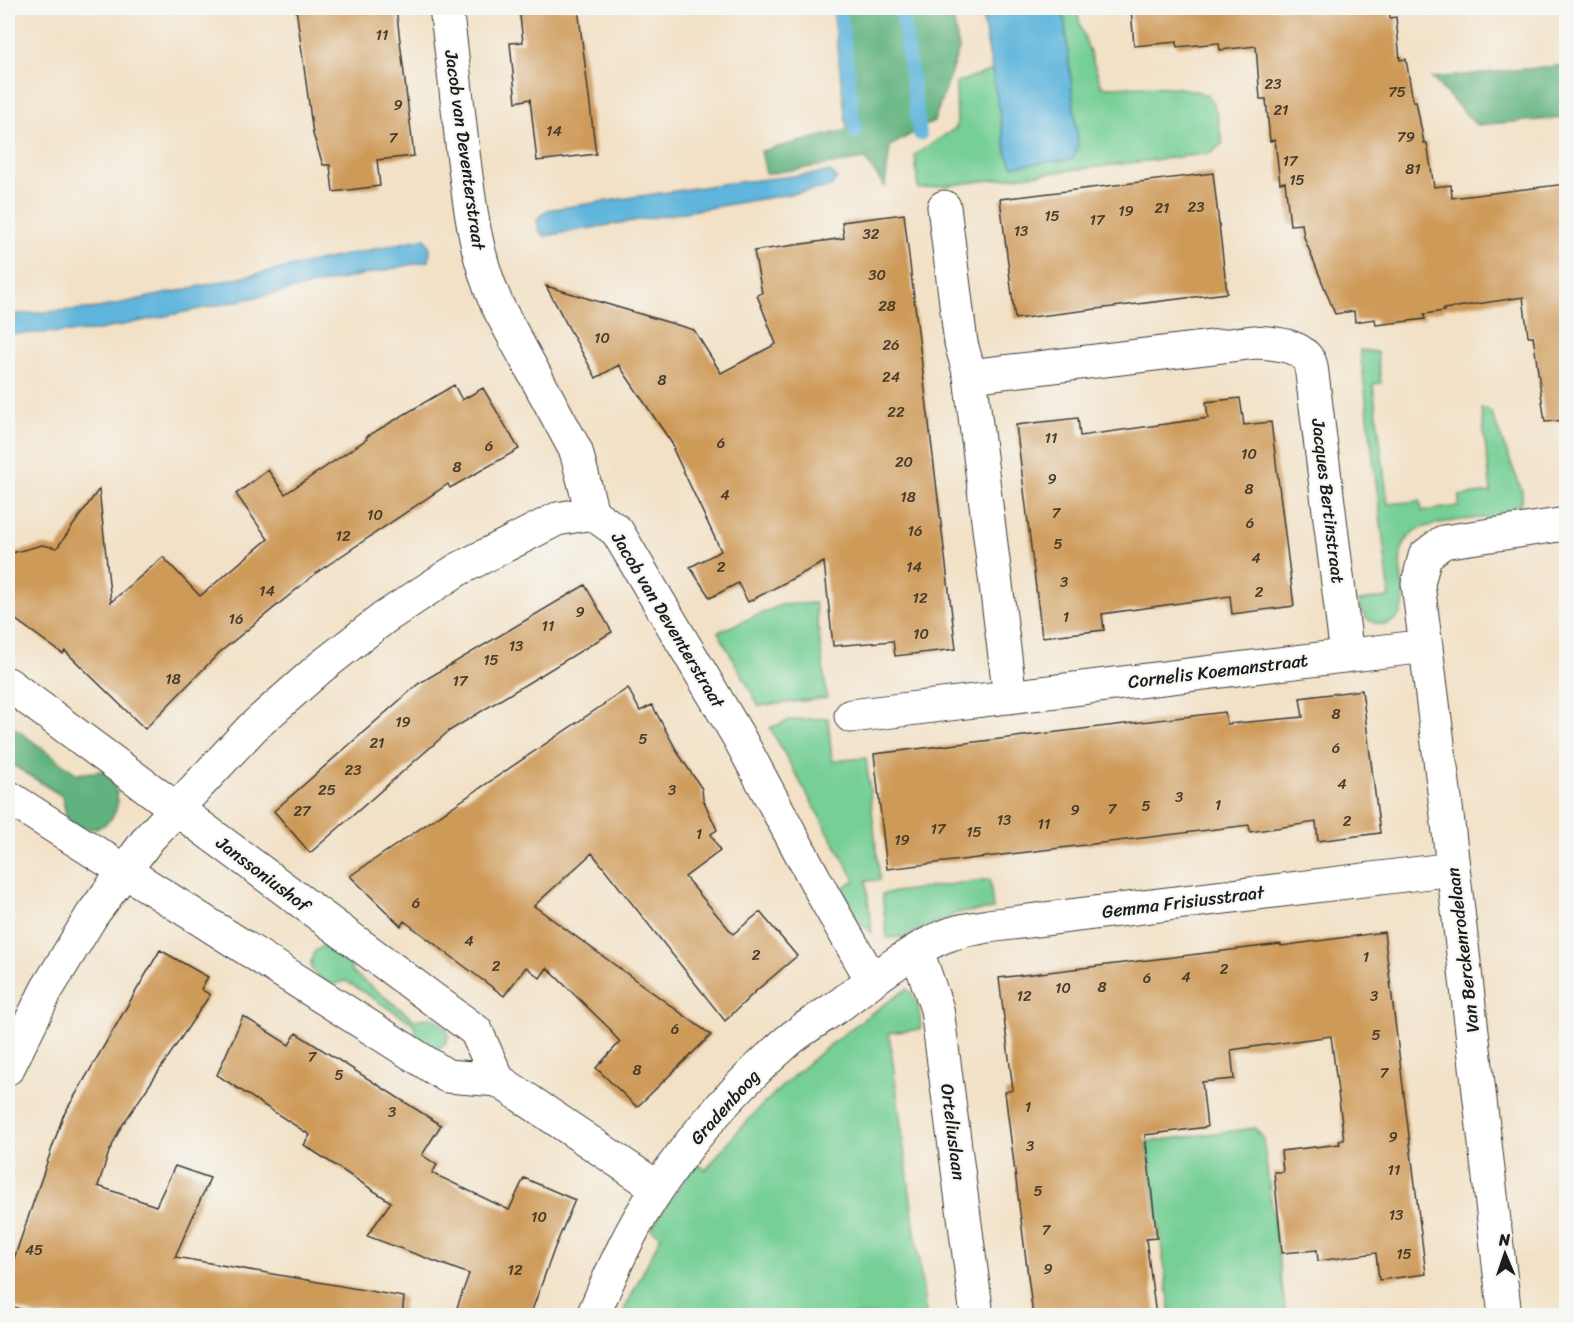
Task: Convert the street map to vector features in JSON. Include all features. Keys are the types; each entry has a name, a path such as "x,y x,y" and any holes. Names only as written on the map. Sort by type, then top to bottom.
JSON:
{"street":[{"name":"Jacob van Deventerstraat","path":"447,8 469,204 476,246 487,282 576,451 592,513 617,531 738,736 825,900 872,980"},
{"path":"944,207 961,343 970,376 1010,697"},
{"name":"Jacques Bertinstraat","path":"970,376 1255,342 1278,343 1299,352 1310,362 1347,656"},
{"path":"8,1068 47,989 92,915 149,838 252,728 321,667 384,618 457,570 557,519 592,513"},
{"name":"Van Berckenrodelaan","path":"1505,1316 1419,584 1425,556 1443,542 1566,524"},
{"name":"Cornelis Koemanstraat","path":"851,716 1426,646"},
{"name":"Janssoniushof","path":"8,684 476,1031 498,1080"},
{"path":"8,798 447,1076 498,1080 658,1188"},
{"name":"Gemma Frisiusstraat","path":"917,951 948,935 988,926 1453,869"},
{"name":"Gradenboog","path":"593,1316 639,1218 658,1188 720,1108 790,1039 917,951"},
{"name":"Orteliuslaan","path":"917,951 937,1009 977,1316"}],"green space":[{"path":"833,8 951,8 959,49 934,121 890,146 885,187 865,159 766,174 761,151 847,130"},
{"path":"1063,8 1078,8 1079,22 1102,87 1176,88 1203,94 1211,99 1217,114 1223,143 1211,153 918,189 915,155 957,127 956,83 992,70 1007,155 1013,166 1078,145"},
{"path":"1566,65 1566,118 1476,125 1432,78"},
{"path":"1360,350 1377,352 1381,383 1373,384 1388,504 1420,501 1422,511 1459,506 1459,496 1491,492 1481,409 1491,412 1522,491 1519,506 1508,516 1440,523 1427,526 1409,536 1401,555 1404,595 1401,612 1390,623 1383,624 1364,616 1359,601 1390,597"},
{"path":"815,603 827,698 759,706 718,632 781,605"},
{"path":"828,718 832,761 866,758 880,880 866,881 872,933 857,920 842,888 855,880 770,728 790,720"},
{"path":"8,723 77,774 101,771 111,780 118,802 110,820 91,829 78,826 67,819 62,796 8,762"},
{"path":"990,879 993,909 957,913 906,937 887,938 882,894"},
{"path":"326,944 333,945 349,955 352,972 415,1020 432,1017 445,1027 448,1039 445,1043 440,1048 430,1048 418,1040 414,1024 346,981 330,985 316,975 311,964 314,952"},
{"path":"907,989 917,1001 921,1029 889,1033 926,1315 621,1316 661,1236 651,1229 695,1163 706,1170 749,1119 799,1071 852,1028"},
{"path":"1255,1128 1263,1138 1286,1315 1171,1315 1147,1142"}],"water":[{"path":"981,8 1063,8 1078,145 1073,159 1013,166 1007,155"},
{"path":"830,172 837,178 831,187 545,236 539,231 537,219 547,210 722,184"},
{"path":"425,238 430,248 429,261 94,331 8,334 8,315 99,308"}],"building":[{"path":"296,8 396,8 414,156 377,160 380,186 333,192 330,165 323,165 313,134"},
{"path":"519,8 578,8 596,154 537,161 530,99 516,102 510,43 523,42"},
{"path":"1131,8 1389,8 1390,18 1396,17 1400,60 1406,59 1413,101 1416,101 1424,143 1427,143 1434,187 1451,185 1452,198 1566,184 1566,420 1545,422 1533,336 1528,336 1523,297 1444,309 1444,311 1424,314 1425,319 1376,325 1375,319 1355,322 1354,311 1335,314 1304,237 1302,224 1290,225 1285,182 1280,183 1275,140 1270,141 1266,99 1260,99 1256,46 1220,50 1219,43 1177,47 1177,42 1134,46"},
{"path":"1213,173 1227,293 1015,319 1000,199"},
{"path":"904,214 956,649 895,656 893,641 833,646 824,562 748,602 738,583 710,598 690,567 721,551 673,449 675,448 619,365 596,378 546,286 694,330 721,373 776,344 757,295 762,293 754,251 844,238 842,222"},
{"path":"454,385 462,400 483,388 519,449 450,488 448,484 319,571 219,653 145,729 65,651 63,654 8,614 8,554 42,545 57,548 99,489 111,602 163,557 200,596 268,539 236,494 268,470 285,494 367,439 366,437"},
{"path":"1240,398 1244,425 1271,422 1294,606 1232,614 1230,596 1102,614 1104,630 1042,637 1016,425 1078,418 1080,436 1208,418 1206,402"},
{"path":"585,585 612,632 449,731 310,853 274,811 418,684"},
{"path":"628,688 640,711 652,705 678,753 702,789 703,799 717,830 711,834 720,851 685,877 733,934 760,912 797,956 725,1021 592,853 534,906 711,1035 637,1107 596,1068 620,1042 612,1031 547,968 540,978 526,967 504,996 404,921 401,926 350,876"},
{"path":"1362,690 1380,833 1318,841 1316,822 1250,832 1249,825 887,869 874,754 1225,712 1227,724 1303,717 1300,698"},
{"path":"1384,932 1426,1274 1379,1280 1376,1253 1318,1261 1317,1250 1282,1253 1274,1172 1283,1172 1281,1151 1340,1144 1339,1141 1344,1140 1331,1036 1231,1050 1234,1079 1202,1082 1207,1127 1145,1135 1157,1238 1146,1239 1156,1316 1033,1316 1005,1092 1013,1090 999,978"},
{"path":"160,950 208,977 201,989 210,995 121,1127 109,1152 98,1186 156,1206 175,1166 210,1178 175,1257 404,1297 402,1316 39,1316 8,1305 8,1276 63,1116"},
{"path":"243,1016 289,1045 296,1033 441,1125 422,1155 437,1165 432,1173 509,1210 524,1178 575,1200 530,1316 454,1316 469,1274 367,1236 391,1202 304,1145 310,1135 217,1075"}],"waterway":[{"path":"840,8 855,132"},
{"path":"902,13 920,134"}]}
